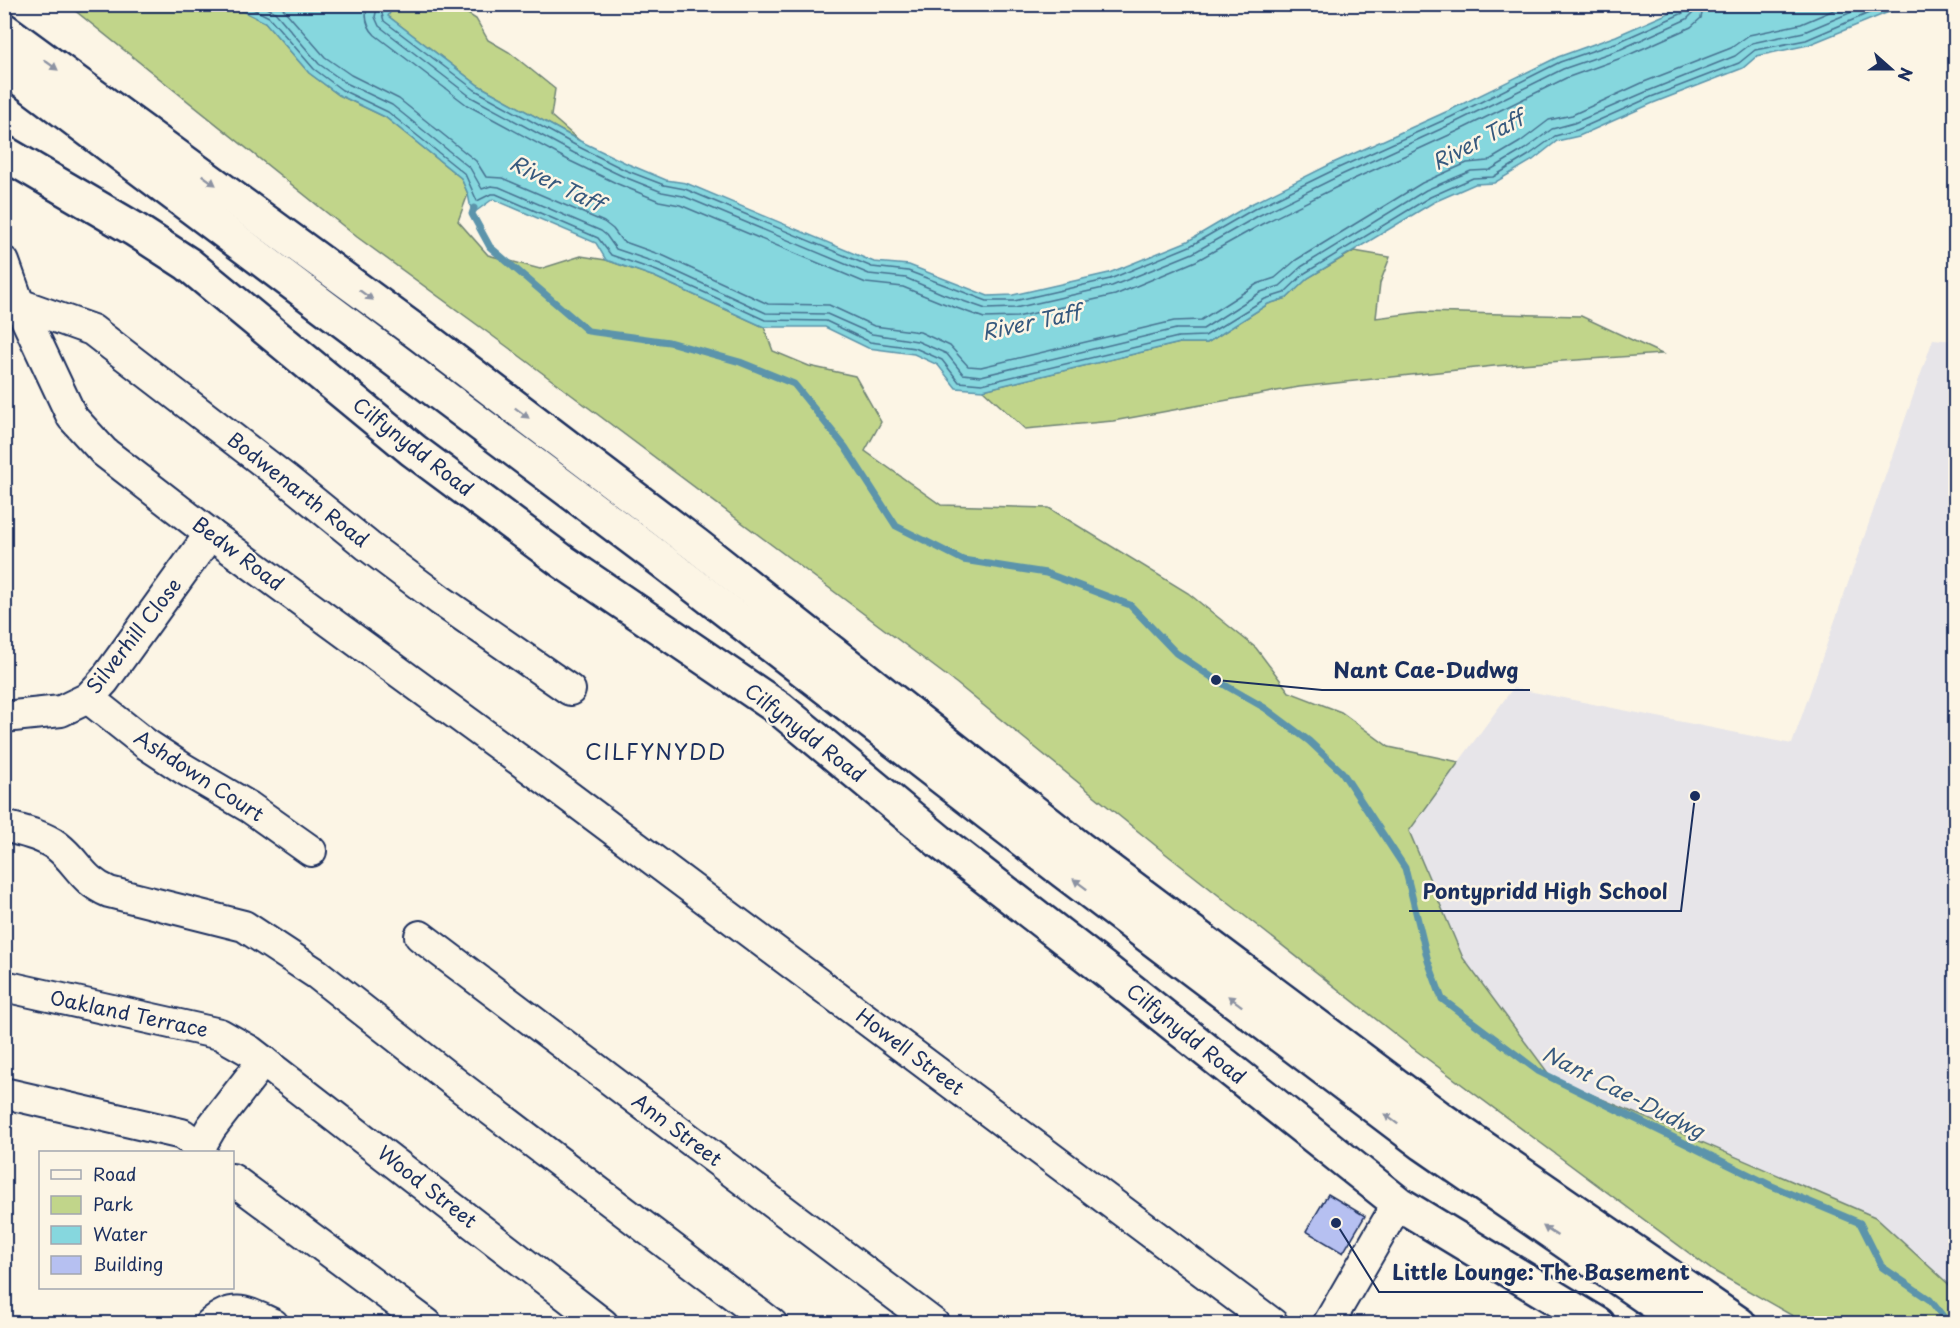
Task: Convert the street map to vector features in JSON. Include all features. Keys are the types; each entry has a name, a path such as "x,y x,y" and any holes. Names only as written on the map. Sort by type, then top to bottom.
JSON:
{"main road":[{"path":"4,30 419,334 696,545 1079,848 1438,1117 1738,1323"},
{"path":"4,66 664,562 1063,872 1415,1137 1685,1323"},
{"name":"Cilfynydd Road","path":"4,153 134,229 188,264 413,450 552,554 780,709 939,841 1398,1203 1598,1323"}],"street":[{"name":"Bedw Road","path":"4,262 20,304 72,417 104,452 210,534 548,781"},
{"name":"Bodwenarth Road","path":"20,304 92,330 288,481 368,546 440,600 570,690"},
{"name":"Silverhill Close","path":"4,717 61,711 88,698 104,681 210,534"},
{"name":"Ashdown Court","path":"88,698 146,744 249,807 311,851"},
{"name":"Howell Street","path":"548,781 1273,1323"},
{"path":"4,826 33,834 57,846 94,885 109,892 244,926 317,974 458,1085 772,1323"},
{"name":"Ann Street","path":"420,936 934,1323"},
{"name":"Oakland Terrace","path":"4,987 220,1034 257,1056"},
{"path":"4,1093 182,1134 201,1150 212,1128 257,1056"},
{"name":"Wood Street","path":"257,1056 603,1323"},
{"path":"234,1180 427,1323"},
{"path":"1329,1323 1398,1203"},
{"path":"210,1323 223,1312 236,1310 273,1323"}],"shaded area":[{"path":"1933,339 1955,341 1955,1290 1875,1217 1551,1077 1463,958 1409,830 1513,688 1792,744"}],"green space":[{"path":"452,4 476,19 488,40 509,52 555,89 551,116 580,141 478,85 388,16 394,5"},
{"path":"68,5 230,5 265,22 309,73 339,95 385,117 461,178 468,194 458,221 488,255 540,269 581,256 606,260 655,277 764,327 773,351 809,366 855,376 881,422 865,451 941,505 1049,508 1188,593 1256,648 1289,692 1341,712 1389,747 1459,762 1409,831 1463,958 1551,1077 1875,1217 1955,1290 1955,1323 1805,1323 1712,1270 1410,1046 1166,854 956,683 357,237"},
{"path":"1354,251 1390,257 1380,283 1376,318 1422,312 1581,316 1662,354 1494,366 1299,387 1113,421 1025,429 983,390 1180,343 1207,343 1268,304 1287,298 1308,278"}],"water":[{"name":"River Taff","path":"230,5 394,5 388,16 478,85 580,141 666,180 686,183 874,262 909,265 988,296 1013,295 1109,273 1188,241 1251,204 1333,163 1448,111 1558,57 1616,36 1687,5 1906,5 1808,45 1757,56 1743,68 1653,103 1579,136 1557,141 1533,160 1494,183 1475,184 1434,202 1308,278 1287,298 1268,304 1207,343 1180,343 983,390 956,388 938,365 914,354 868,348 825,327 764,327 655,277 606,260 596,243 493,199 472,214 468,194 461,178 385,117 339,95 309,73 265,22"}],"building":[{"path":"1328,1194 1365,1216 1343,1253 1306,1231"}],"waterway":[{"name":"Nant Cae-Dudwg","path":"474,208 472,214 490,247 588,331 669,342 740,362 794,384 845,447 896,526 963,560 1046,573 1130,605 1176,653 1216,680 1265,708 1309,741 1342,772 1405,868 1428,961 1442,999 1538,1071 1772,1186 1860,1223 1882,1267 1930,1300 1949,1324"}],"place":[{"name":"Nant Cae-Dudwg","path":"1216,680"},
{"name":"Pontypridd High School","path":"1695,796"},
{"name":"Little Lounge: The Basement","path":"1336,1223"}],"district":[{"name":"CILFYNYDD","path":"656,752"}]}
